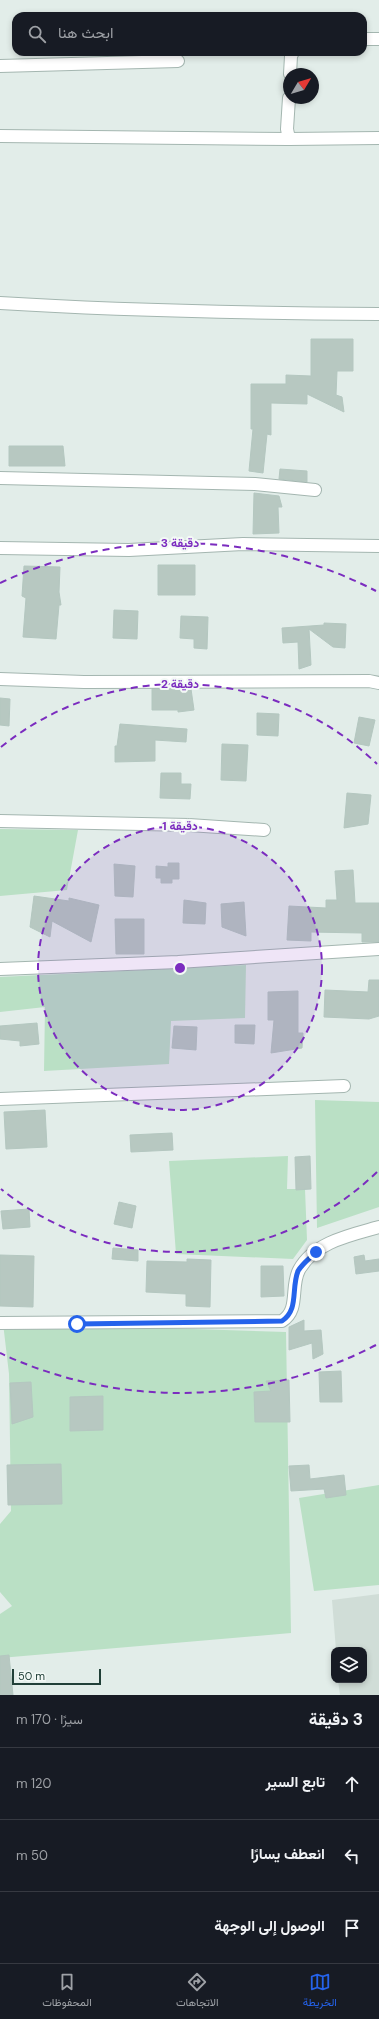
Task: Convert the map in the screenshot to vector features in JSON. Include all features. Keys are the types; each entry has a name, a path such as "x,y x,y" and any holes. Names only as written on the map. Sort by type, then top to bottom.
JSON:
{"street":[{"path":"367,39 379,39"},
{"path":"290,68 291,56"},
{"path":"0,66 178,61"},
{"path":"289,104 287,129 289,139"},
{"path":"0,136 289,139 379,138"},
{"path":"0,303 200,312 379,314"},
{"path":"0,478 255,484 315,490"},
{"path":"0,548 129,550 243,544 379,546"},
{"path":"0,679 84,682 370,681 379,683"},
{"path":"0,821 181,825 264,830"},
{"path":"0,969 185,962 379,949"},
{"path":"0,1099 344,1086"},
{"path":"0,1323 282,1321 289,1317 293,1310 294,1289 298,1271 316,1252 343,1237 379,1227"}],"shaded area":[{"path":"379,1594 379,1695 340,1695 338,1683 367,1683 367,1647 336,1647 332,1600"}],"green space":[{"path":"0,829 78,830 67,890 0,896"},
{"path":"246,965 245,1018 171,1021 169,1064 44,1071 45,1007 0,1012 0,977"},
{"path":"315,1100 379,1102 379,1207 317,1228"},
{"path":"288,1156 287,1189 305,1189 307,1240 293,1259 176,1254 169,1161"},
{"path":"3,1323 286,1332 291,1633 0,1658 0,1614 12,1606 0,1592 0,1524 11,1511 9,1374"},
{"path":"379,1485 379,1585 314,1591 299,1498"}],"building":[{"path":"311,339 353,339 353,371 337,371 336,395 342,397 344,412 307,394 307,404 271,403 271,435 267,434 263,473 249,471 253,429 251,429 251,384 286,384 286,375 311,376"},
{"path":"9,446 63,446 65,466 9,466"},
{"path":"280,469 307,471 307,482 279,479"},
{"path":"254,493 279,496 282,507 278,507 279,533 253,534"},
{"path":"158,565 195,565 195,595 158,595"},
{"path":"24,566 60,567 59,592 61,605 59,605 56,639 23,637 26,598 22,596"},
{"path":"114,610 138,611 137,639 113,638"},
{"path":"181,616 208,617 207,649 194,648 194,639 180,638"},
{"path":"324,623 346,624 345,648 333,647 309,629 311,665 299,669 298,642 283,643 282,628 324,625"},
{"path":"152,689 191,689 194,710 178,712 178,710 152,710"},
{"path":"0,698 10,699 9,726 0,725"},
{"path":"257,713 279,714 278,736 257,735"},
{"path":"359,717 375,720 369,746 354,743"},
{"path":"120,724 187,729 186,742 155,740 155,761 115,762 115,746 117,746"},
{"path":"222,744 248,745 246,781 221,780"},
{"path":"161,773 181,773 181,784 191,784 190,799 160,798"},
{"path":"347,793 371,795 368,824 344,828"},
{"path":"168,863 179,863 179,879 172,879 172,883 161,883 161,878 156,878 156,866 168,867"},
{"path":"114,864 135,866 133,897 115,896"},
{"path":"353,870 355,903 379,903 379,942 362,942 362,933 311,932 311,941 287,940 289,906 326,908 326,900 337,900 335,871"},
{"path":"34,896 69,901 69,898 99,905 91,942 52,921 50,937 30,927"},
{"path":"184,900 206,903 205,924 183,923"},
{"path":"244,902 246,936 222,927 221,904"},
{"path":"115,919 144,919 144,954 116,954"},
{"path":"369,980 379,980 379,1016 369,1019 324,1017 325,990 368,992"},
{"path":"298,991 298,1033 303,1033 302,1048 271,1053 274,1020 268,1020 268,992"},
{"path":"37,1023 39,1044 20,1046 20,1041 0,1039 0,1026"},
{"path":"235,1025 255,1025 254,1044 235,1043"},
{"path":"174,1026 197,1027 196,1050 172,1048"},
{"path":"45,1110 47,1147 6,1149 4,1112"},
{"path":"172,1133 173,1150 131,1152 130,1135"},
{"path":"310,1156 311,1189 296,1190 295,1157"},
{"path":"119,1202 136,1206 132,1228 114,1224"},
{"path":"29,1209 30,1227 3,1229 1,1211"},
{"path":"113,1248 138,1250 138,1261 112,1259"},
{"path":"0,1255 34,1256 33,1307 0,1306"},
{"path":"364,1255 365,1261 379,1259 379,1271 356,1274 354,1257"},
{"path":"187,1259 211,1260 210,1307 186,1306 186,1294 146,1292 147,1261 187,1262"},
{"path":"261,1266 283,1266 284,1296 261,1297"},
{"path":"304,1320 304,1331 321,1330 323,1354 313,1359 312,1343 289,1350 289,1327"},
{"path":"341,1371 342,1402 320,1402 319,1372"},
{"path":"289,1380 290,1422 255,1422 254,1392 271,1391 266,1381"},
{"path":"31,1382 33,1417 12,1424 10,1383"},
{"path":"103,1396 103,1430 70,1431 70,1397"},
{"path":"61,1464 62,1504 8,1505 7,1465"},
{"path":"309,1465 310,1479 344,1475 346,1495 326,1498 324,1489 291,1491 289,1466"},
{"path":"9,1655 13,1695 0,1695 0,1656"}],"route":[{"path":"77,1324 282,1321 289,1317 293,1310 294,1289 298,1271 316,1252"}]}
